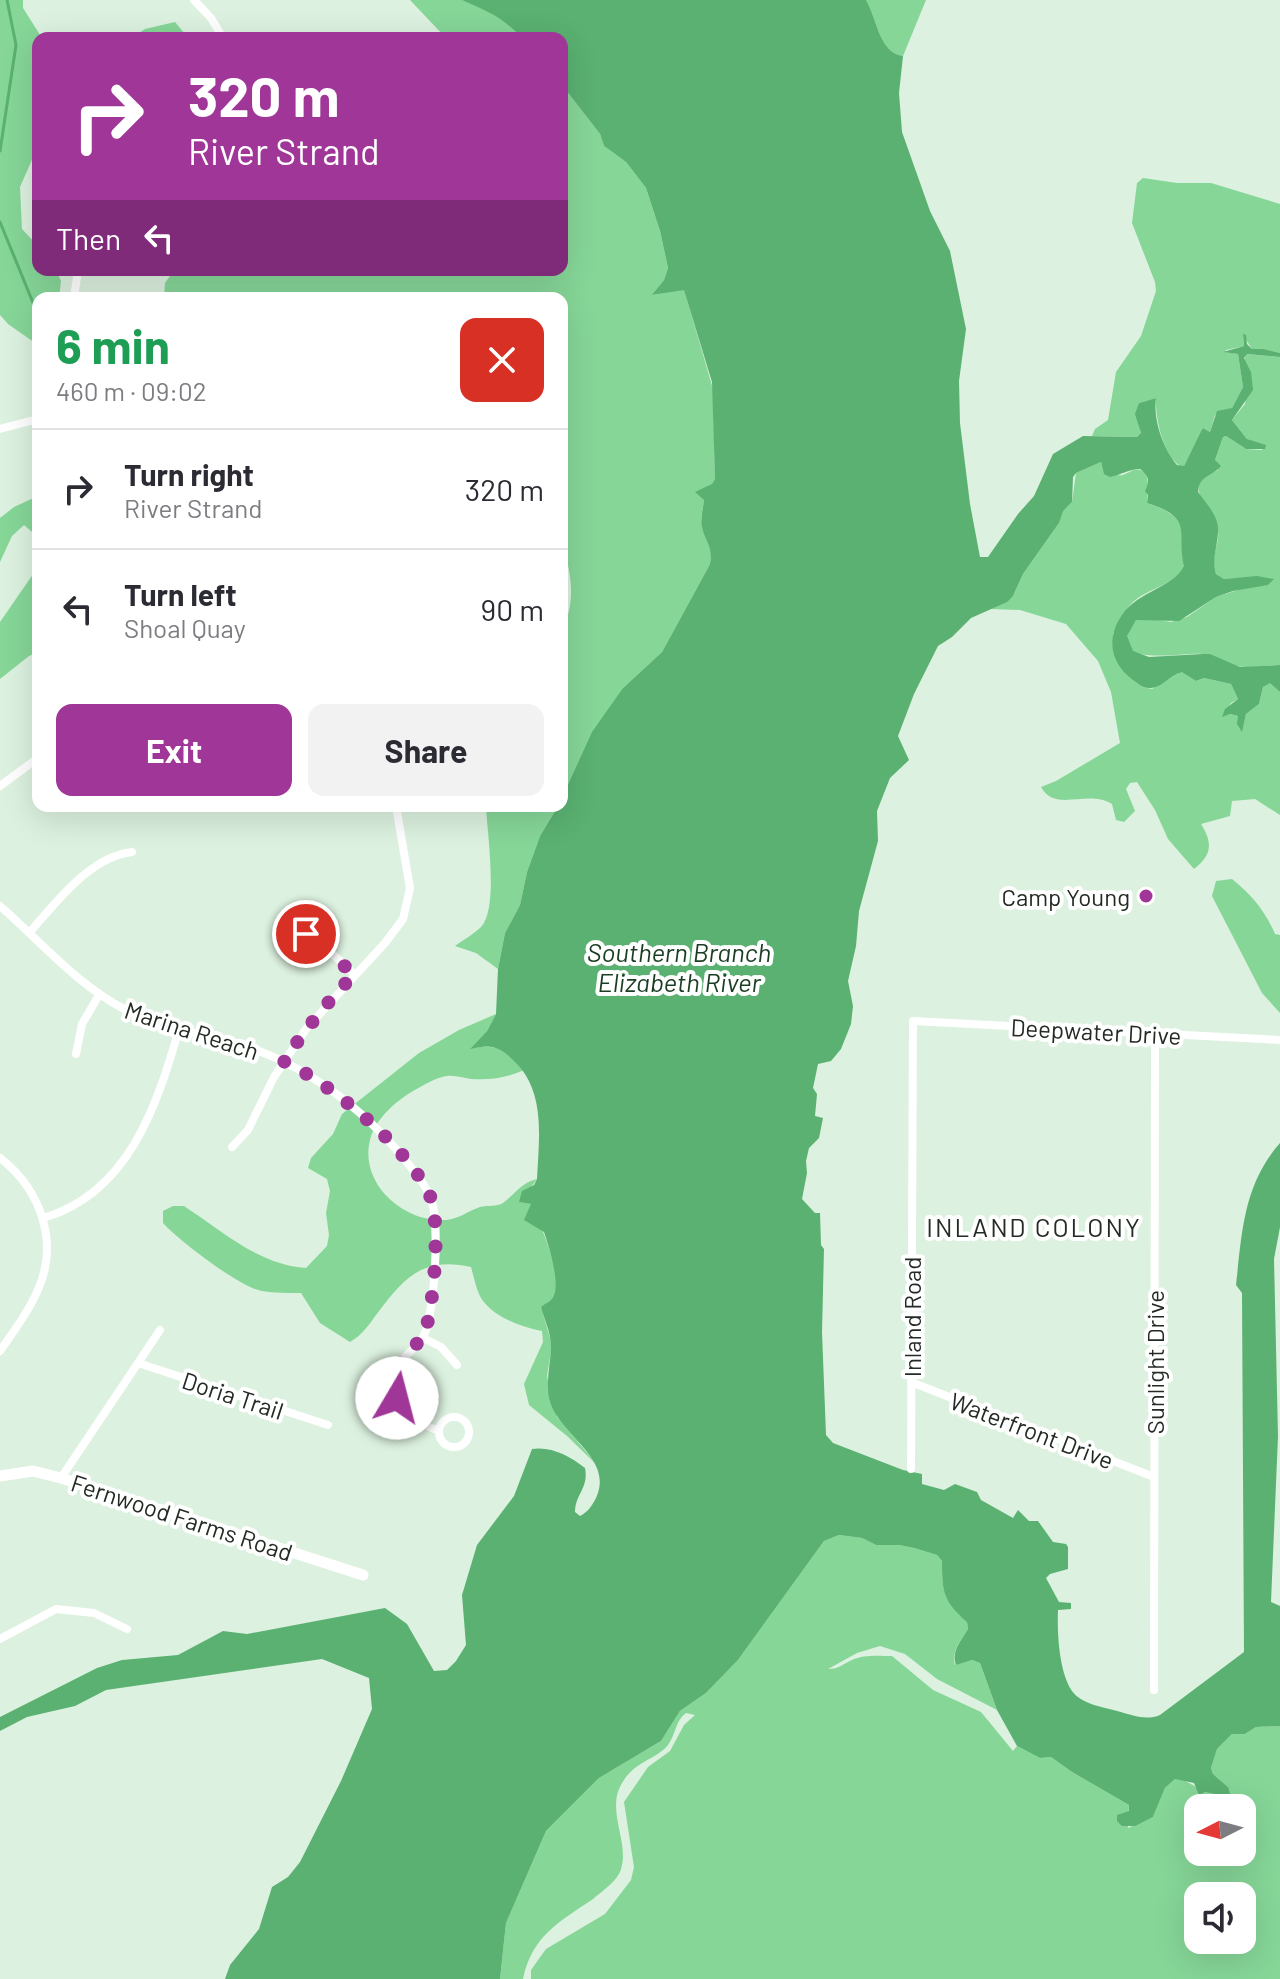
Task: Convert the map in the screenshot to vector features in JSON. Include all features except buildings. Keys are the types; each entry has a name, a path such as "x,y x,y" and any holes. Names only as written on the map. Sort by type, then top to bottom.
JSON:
{"street":[{"path":"194,0 219,32"},
{"path":"0,429 32,421"},
{"path":"0,786 32,762"},
{"path":"232,1147 248,1130 283,1061 320,1012 395,931 409,901 407,866 397,812"},
{"path":"29,933 99,863 132,852"},
{"name":"Marina Reach","path":"0,906 99,995 138,1016 235,1043 283,1061 331,1090 391,1143 431,1197 435,1256 430,1310 423,1338"},
{"path":"278,927 297,929 312,937 354,974"},
{"path":"76,1054 82,1024 99,995"},
{"name":"Deepwater Drive","path":"913,1021 1280,1040"},
{"name":"Inland Road","path":"911,1469 913,1021"},
{"path":"43,1218 65,1212 88,1199 115,1172 158,1094 179,1029"},
{"name":"Sunlight Drive","path":"1154,1690 1155,1034"},
{"path":"0,1158 28,1186 43,1218 46,1259 41,1283 0,1351"},
{"path":"61,1478 160,1330"},
{"path":"439,1431 421,1425 406,1413 395,1388 397,1366 423,1338 441,1347 457,1365"},
{"name":"Doria Trail","path":"138,1363 328,1425"},
{"name":"Waterfront Drive","path":"911,1382 1154,1477"},
{"name":"Fernwood Farms Road","path":"0,1476 33,1471 61,1478 363,1575"},
{"path":"0,1639 56,1609 94,1613 127,1629"}],"shaded area":[{"path":"0,0 23,0 23,8 38,32 32,32 32,160 20,187 22,229 32,240 32,276 59,276 61,281 60,292 32,292 32,341 0,315"},
{"path":"410,0 471,2 495,14 515,32 440,32"},
{"path":"866,0 926,0 903,56 889,49 884,42"},
{"path":"175,22 183,32 140,32"},
{"path":"568,93 600,134 604,146 626,162 646,188 668,268 653,295 684,289 713,389 715,479 704,500 701,519 712,553 709,566 662,652 623,688 568,787 568,613 571,588 568,566 568,292 164,292 170,276 568,276"},
{"path":"1143,178 1177,183 1211,183 1280,204 1280,353 1252,349 1243,335 1244,346 1226,350 1238,354 1243,387 1232,408 1215,415 1210,432 1203,428 1184,466 1174,461 1165,445 1157,416 1156,398 1139,403 1141,434 1137,437 1092,436 1095,429 1108,420 1116,372 1141,336 1156,291 1132,223 1137,183"},
{"path":"1246,354 1280,357 1280,665 1242,667 1202,654 1163,656 1135,652 1127,646 1127,636 1136,620 1171,622 1187,617 1216,597 1241,589 1240,578 1224,579 1216,574 1214,561 1218,531 1198,490 1206,477 1218,470 1215,460 1223,437 1246,449 1262,450 1262,445 1247,439 1232,420 1245,404 1249,368 1244,362"},
{"path":"1101,462 1104,473 1121,475 1137,470 1146,473 1147,503 1172,515 1181,527 1185,566 1170,581 1134,602 1113,634 1143,687 1152,689 1182,671 1196,681 1204,678 1231,684 1238,699 1231,703 1223,716 1238,716 1242,730 1246,714 1259,704 1263,687 1270,682 1280,692 1280,815 1255,799 1232,801 1230,816 1201,824 1208,837 1209,848 1194,869 1168,839 1155,810 1137,782 1130,783 1126,789 1135,811 1124,822 1116,820 1112,804 1102,800 1063,800 1047,795 1041,787 1120,743 1111,692 1098,661 1066,624 1020,610 991,609 1013,596 1023,574 1059,523 1062,511 1072,502 1076,473"},
{"path":"32,499 32,532 24,525 12,536 0,562 0,518"},
{"path":"32,576 32,655 0,679 0,622"},
{"path":"486,812 554,812 540,836 527,872 520,905 505,933 498,969 476,953 455,946 481,927 486,917 490,904"},
{"path":"1232,879 1257,904 1275,934 1280,935 1280,1013 1262,993 1212,896 1216,881"},
{"path":"496,1014 487,1031 471,1048 501,1050 524,1070 491,1079 443,1077 406,1095 376,1125 368,1156 371,1171 388,1198 401,1208 430,1219 446,1220 480,1207 501,1204 537,1179 520,1202 531,1204 550,1252 557,1280 552,1300 541,1307 552,1345 547,1376 557,1417 599,1467 529,1405 524,1384 543,1342 542,1331 517,1324 486,1305 479,1294 471,1267 439,1265 416,1273 396,1290 364,1330 350,1342 320,1323 301,1293 262,1291 240,1282 163,1223 163,1211 173,1206 184,1206 257,1254 289,1266 306,1268 327,1246 326,1213 330,1191 327,1179 308,1168 311,1158 333,1134 342,1114 419,1053 459,1030"},
{"path":"839,1535 937,1555 942,1561 946,1595 967,1621 968,1629 956,1650 955,1665 972,1660 980,1663 997,1710 937,1679 905,1654 880,1646 857,1653 828,1669 862,1657 892,1656 933,1690 981,1712 1013,1751 1017,1746 1040,1758 1051,1757 1129,1805 1128,1828 1153,1817 1165,1788 1175,1779 1182,1779 1214,1794 1184,1794 1184,1866 1256,1866 1256,1794 1225,1794 1228,1787 1213,1774 1211,1768 1217,1749 1232,1734 1245,1734 1256,1727 1280,1726 1280,1979 531,1979 531,1970 546,1949 605,1914 631,1880 634,1867 624,1802 648,1767 670,1751 684,1725 695,1715 686,1713 668,1745 630,1772 619,1789 616,1810 623,1854 617,1877 540,1941 527,1964 523,1979 500,1979 506,1923 546,1831 599,1778 661,1741 680,1711 706,1693 738,1660 824,1541"}],"water":[{"name":"Southern Branch Elizabeth River","path":"462,0 866,0 884,42 889,49 903,56 899,93 902,132 930,211 950,251 966,329 959,381 960,423 980,557 988,557 1034,496 1053,454 1083,436 1137,437 1141,433 1135,414 1139,403 1156,398 1156,415 1163,442 1177,465 1184,466 1203,428 1210,432 1217,411 1232,408 1243,387 1238,354 1223,352 1244,346 1243,334 1252,349 1280,353 1280,357 1247,354 1244,358 1251,372 1253,390 1232,420 1247,439 1266,445 1265,449 1246,449 1223,437 1215,460 1221,466 1203,479 1198,492 1217,522 1216,574 1224,579 1257,576 1274,579 1268,585 1216,597 1179,621 1136,620 1127,636 1133,651 1149,657 1210,654 1240,667 1280,665 1280,692 1270,683 1263,687 1259,704 1246,714 1242,732 1237,724 1238,716 1230,714 1222,717 1225,709 1238,699 1231,684 1204,678 1196,681 1182,672 1158,686 1147,688 1125,673 1113,650 1117,624 1137,600 1172,580 1184,566 1180,527 1172,514 1147,503 1145,491 1148,479 1140,469 1110,477 1104,474 1101,462 1076,473 1073,477 1072,502 1023,574 1013,596 1007,602 971,618 938,646 914,694 898,736 909,760 890,778 877,811 878,841 859,911 856,946 848,981 853,1006 851,1024 841,1049 831,1061 818,1064 813,1088 817,1094 815,1116 823,1118 819,1138 809,1148 802,1199 815,1213 820,1213 821,1245 824,1249 822,1332 826,1435 833,1443 903,1470 922,1474 922,1484 944,1490 955,1484 977,1492 981,1500 1013,1518 1018,1510 1029,1521 1038,1521 1053,1542 1066,1544 1068,1569 1046,1578 1059,1602 1071,1603 1071,1609 1058,1610 1060,1652 1068,1683 1076,1695 1087,1702 1134,1716 1149,1717 1160,1715 1244,1652 1242,1293 1236,1285 1251,1193 1258,1176 1280,1143 1280,1227 1274,1259 1278,1436 1271,1602 1280,1606 1280,1726 1256,1727 1245,1734 1232,1734 1217,1749 1211,1768 1213,1774 1228,1787 1230,1794 1199,1794 1194,1783 1175,1779 1165,1788 1153,1817 1135,1826 1122,1826 1117,1821 1117,1815 1129,1811 1129,1805 1051,1757 1040,1758 1017,1746 997,1710 980,1663 972,1660 956,1665 956,1651 968,1629 967,1622 949,1602 942,1561 937,1555 839,1535 824,1541 738,1660 706,1693 680,1711 661,1741 599,1778 546,1831 506,1923 500,1979 225,1979 230,1965 259,1929 272,1887 288,1877 300,1862 341,1781 372,1709 369,1678 322,1659 106,1690 75,1706 27,1717 0,1731 0,1717 97,1668 122,1660 178,1655 223,1631 247,1634 385,1608 407,1624 434,1671 447,1670 466,1645 462,1595 477,1545 514,1496 532,1449 560,1453 585,1468 585,1481 575,1512 580,1516 593,1504 600,1483 592,1458 562,1423 549,1398 551,1344 541,1307 555,1293 555,1276 544,1232 524,1220 531,1204 519,1202 522,1191 534,1185 537,1179 539,1132 536,1101 524,1073 504,1052 489,1047 470,1049 487,1031 496,1014 498,969 505,933 520,905 527,872 540,836 554,812 568,812 568,785 592,732 623,688 662,652 709,566 710,550 701,524 704,500 695,492 712,484 715,479 712,382 684,290 652,295 664,280 668,268 646,188 626,162 604,146 600,134 568,93 568,32 516,32 501,20"}],"waterway":[{"path":"0,151 16,45 7,0"},
{"path":"0,222 32,300"}],"place":[{"name":"Camp Young","path":"1146,896"}],"district":[{"name":"INLAND COLONY","path":"1034,1226"}],"route":[{"path":"306,934 354,974 306,1029 283,1061 331,1090 391,1143 431,1197 434,1210 435,1256 430,1310 423,1338 397,1366 394,1377 397,1398"}]}
